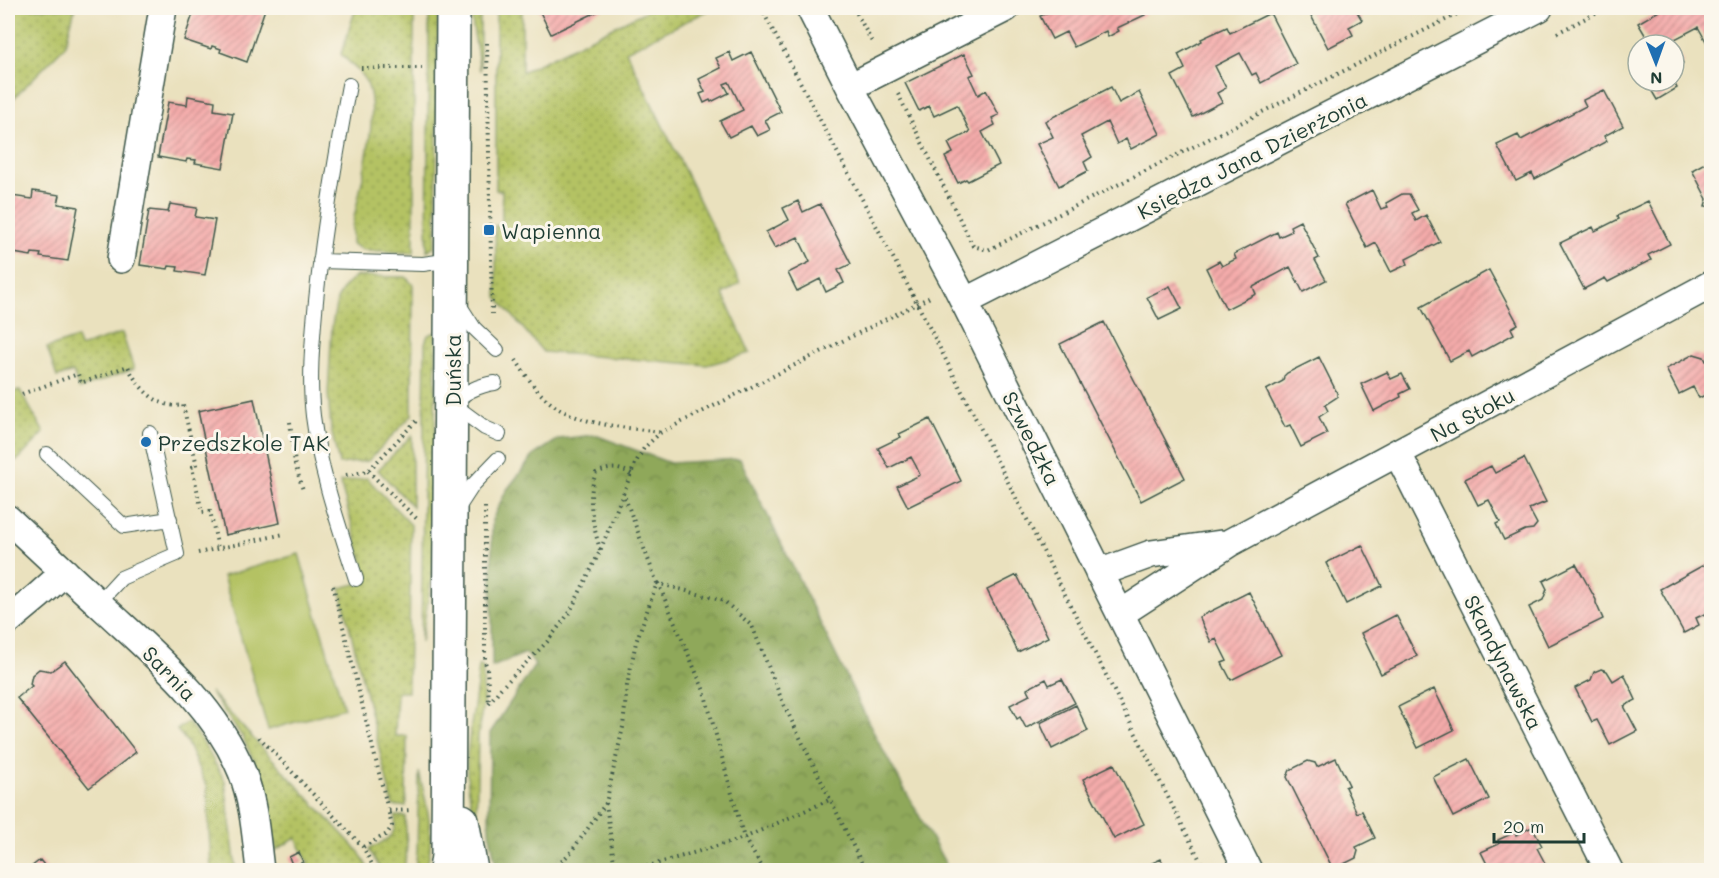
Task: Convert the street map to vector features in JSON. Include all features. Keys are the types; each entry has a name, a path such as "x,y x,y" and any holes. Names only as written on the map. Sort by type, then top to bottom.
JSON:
{"street":[{"path":"121,259 163,8"},
{"name":"Duńska","path":"446,870 448,856 452,403 453,8"},
{"name":"Szwedzka","path":"810,8 960,293 1248,870"},
{"path":"850,87 1006,8"},
{"name":"Księdza Jana Dzierżonia","path":"960,293 1539,8"},
{"name":"Na Stoku","path":"1120,614 1231,542 1712,284"},
{"name":"Skandynawska","path":"1398,454 1610,870"},
{"name":"Sarnia","path":"11,531 64,572 168,668 199,702 224,737 243,774 253,819 260,870"},
{"name":"Na Stoku","path":"1099,573 1151,554 1231,542"},
{"path":"8,621 64,572"},
{"name":"Duńska","path":"449,733 458,801 471,870"}],"lane":[{"path":"349,85 320,261 311,363 313,416 325,479 356,579"},
{"path":"320,261 423,264 452,260"},
{"path":"452,293 469,321 497,350"},
{"path":"495,383 473,389 452,403 485,428 499,434"},
{"path":"98,603 122,578 177,554 150,433"},
{"path":"47,454 124,526 170,519"},
{"path":"450,519 469,490 498,459"}],"path":[{"path":"762,8 917,303 1204,870"},
{"path":"854,8 973,246 988,250 1469,8"},
{"path":"489,704 501,688 547,642 570,612 600,551 644,448 660,433 917,303 960,293"},
{"path":"515,359 544,398 566,413 587,420 660,433"},
{"path":"417,519 369,471 418,419"},
{"path":"600,551 591,514 590,499 591,485 596,472 607,468 620,468 632,474"},
{"path":"624,495 657,583 704,691 744,838 764,870"},
{"path":"177,554 187,555 284,534"},
{"path":"657,583 724,601 752,626 783,702 865,870"},
{"path":"615,870 606,803 623,727 627,686 636,642 657,583"},
{"path":"635,870 744,838 829,800"},
{"path":"553,870 571,852 606,803"},
{"path":"389,811 412,810"}],"green space":[{"path":"8,8 75,8 65,46 8,104"},
{"path":"356,8 414,8 414,253 363,250 352,244 352,227 367,155 372,116 366,82 341,54"},
{"path":"429,8 438,8 436,238 434,246 427,251"},
{"path":"470,8 480,8 480,71"},
{"path":"496,8 522,8 522,72 652,8 713,8 626,51 740,283 723,294 750,353 707,365 543,352 497,297 495,226 502,225 502,191 496,190"},
{"path":"356,276 406,277 413,285 412,415 368,461 339,464 331,429 328,393 332,325 337,300 344,287"},
{"path":"436,332 434,565 421,642 425,343 428,335"},
{"path":"122,333 134,369 79,389 73,372 57,377 47,348 77,338 80,347"},
{"path":"20,390 44,433 19,459 8,464 8,394"},
{"path":"412,435 412,506 378,470"},
{"path":"595,435 670,463 740,459 878,741 949,870 497,870 489,830 490,733 535,665 526,653 492,667 492,520 506,491 534,455 559,439"},
{"path":"367,478 411,525 408,692 397,692 395,736 407,736 406,806 393,806 340,588 368,581 340,482"},
{"path":"299,554 344,708 268,730 223,576"},
{"path":"479,664 483,668 483,703 478,736 476,830 469,793 467,765"},
{"path":"210,692 359,852 369,870 296,870 309,864 296,838 276,850 257,768 243,738"},
{"path":"188,722 204,744 225,781 236,870 211,870 207,787 186,741 177,730"},
{"path":"419,772 430,833 426,870 415,870"},
{"path":"395,816 405,816 407,847 404,870 381,870 369,849 385,841 392,834"}],"building":[{"path":"195,8 265,9 247,62 220,52 221,49 212,46 211,49 184,40"},
{"path":"538,8 605,8 551,34"},
{"path":"1057,8 1151,8 1143,11 1145,15 1117,28 1119,31 1108,37 1106,31 1074,47 1066,32 1052,39 1040,16"},
{"path":"1307,8 1355,8 1362,20 1349,27 1353,35 1328,48"},
{"path":"1664,8 1712,8 1712,52 1698,27 1686,33 1644,33 1638,23"},
{"path":"1270,13 1296,64 1261,83 1256,73 1252,75 1240,53 1215,66 1226,88 1217,93 1222,102 1193,117 1172,76 1185,69 1178,54 1202,41 1201,39 1227,27 1230,33"},
{"path":"729,52 733,61 751,52 781,112 765,120 770,130 757,136 751,126 729,137 720,121 743,110 729,82 724,84 729,93 711,102 710,100 704,103 700,94 705,92 699,79 721,68 716,58"},
{"path":"964,54 974,74 969,76 978,95 986,90 999,115 992,118 995,125 982,132 999,165 968,181 966,179 958,183 945,157 953,153 948,143 970,132 957,105 934,116 929,106 919,111 905,83"},
{"path":"1111,87 1119,103 1139,92 1160,134 1131,149 1126,139 1117,144 1107,122 1081,136 1092,157 1084,162 1088,171 1059,186 1037,144 1053,137 1045,121"},
{"path":"1604,90 1623,126 1604,136 1607,141 1535,179 1532,173 1516,181 1497,145 1518,135 1521,140 1586,106 1583,100"},
{"path":"1653,93 1669,93 1657,100"},
{"path":"188,96 215,101 214,110 233,113 223,168 195,163 196,160 187,159 186,162 158,157 168,102 187,105"},
{"path":"1712,159 1712,207 1705,206 1707,199 1692,170"},
{"path":"1372,190 1381,209 1388,207 1386,203 1402,194 1409,194 1418,210 1412,213 1416,221 1426,215 1440,242 1406,259 1408,264 1391,272 1376,243 1367,248 1345,204"},
{"path":"33,191 60,195 58,204 78,207 68,261 40,257 41,254 32,253 31,256 8,252 8,225 12,196 32,199"},
{"path":"798,201 803,212 820,204 851,264 838,270 844,283 826,292 820,279 797,291 788,273 810,262 798,237 775,248 766,232 789,220 783,208"},
{"path":"1648,201 1670,244 1648,255 1651,260 1608,282 1605,278 1584,289 1560,243 1593,227 1595,231 1619,219 1617,216"},
{"path":"170,204 197,208 195,217 215,220 205,275 177,271 178,267 169,266 168,269 140,265 149,210 168,212"},
{"path":"1300,221 1319,258 1315,260 1326,280 1303,292 1290,267 1253,287 1256,294 1226,309 1206,268 1219,261 1222,266 1236,259 1234,254 1277,232 1279,237 1292,231 1290,226"},
{"path":"1489,270 1518,324 1511,328 1514,334 1472,357 1469,351 1450,361 1421,307"},
{"path":"1170,286 1182,309 1159,320 1147,297"},
{"path":"1104,322 1185,478 1141,501 1060,344"},
{"path":"1694,354 1704,357 1706,361 1712,359 1712,392 1699,398 1693,387 1679,394 1666,369"},
{"path":"1319,357 1337,397 1325,405 1328,411 1319,417 1327,434 1301,447 1290,425 1285,427 1266,390 1283,381 1287,373"},
{"path":"1387,372 1391,379 1402,374 1410,389 1400,394 1401,397 1374,411 1361,384"},
{"path":"254,399 280,523 225,535 198,411"},
{"path":"930,419 961,481 908,507 897,486 920,475 916,466 911,457 889,468 878,448 901,437 899,434"},
{"path":"1524,458 1546,502 1529,509 1537,524 1533,529 1525,530 1504,540 1496,524 1500,522 1489,500 1478,505 1465,479 1491,466 1495,473"},
{"path":"1362,545 1382,586 1346,604 1326,563"},
{"path":"1709,562 1712,567 1712,616 1709,612 1696,618 1699,625 1684,633 1660,589"},
{"path":"1576,564 1596,600 1603,619 1548,646 1529,607 1543,600 1547,589 1543,581"},
{"path":"1017,575 1048,637 1018,652 987,590"},
{"path":"1249,592 1281,655 1231,680 1222,663 1227,661 1216,639 1211,642 1199,617"},
{"path":"1396,615 1417,656 1381,674 1361,633"},
{"path":"65,661 136,752 89,788 17,698 32,686 30,684 32,675 39,669 51,671"},
{"path":"1601,669 1607,671 1613,681 1624,674 1636,700 1624,706 1637,731 1610,745 1597,720 1592,722 1575,688 1591,680 1594,672"},
{"path":"1046,679 1049,685 1062,679 1075,703 1026,728 1020,717 1017,719 1010,705 1030,695 1027,689"},
{"path":"1434,689 1454,730 1418,748 1398,707"},
{"path":"1076,705 1088,731 1052,749 1040,723"},
{"path":"1336,758 1349,785 1345,787 1357,813 1362,811 1375,838 1356,847 1358,851 1356,858 1338,867 1331,865 1287,777 1290,770 1308,761 1315,763 1317,767"},
{"path":"1469,759 1489,799 1453,817 1433,777"},
{"path":"1114,764 1144,824 1114,839 1083,779"},
{"path":"1532,827 1542,846 1537,848 1546,865 1534,870 1490,870 1481,852 1499,844 1498,840"},
{"path":"299,852 303,862 293,867 289,857"},
{"path":"1161,859 1166,870 1137,870"},
{"path":"40,860 48,870 34,870 31,867"}],"place":[{"name":"Wapienna","path":"489,230"},
{"name":"Przedszkole TAK","path":"146,442"}]}
